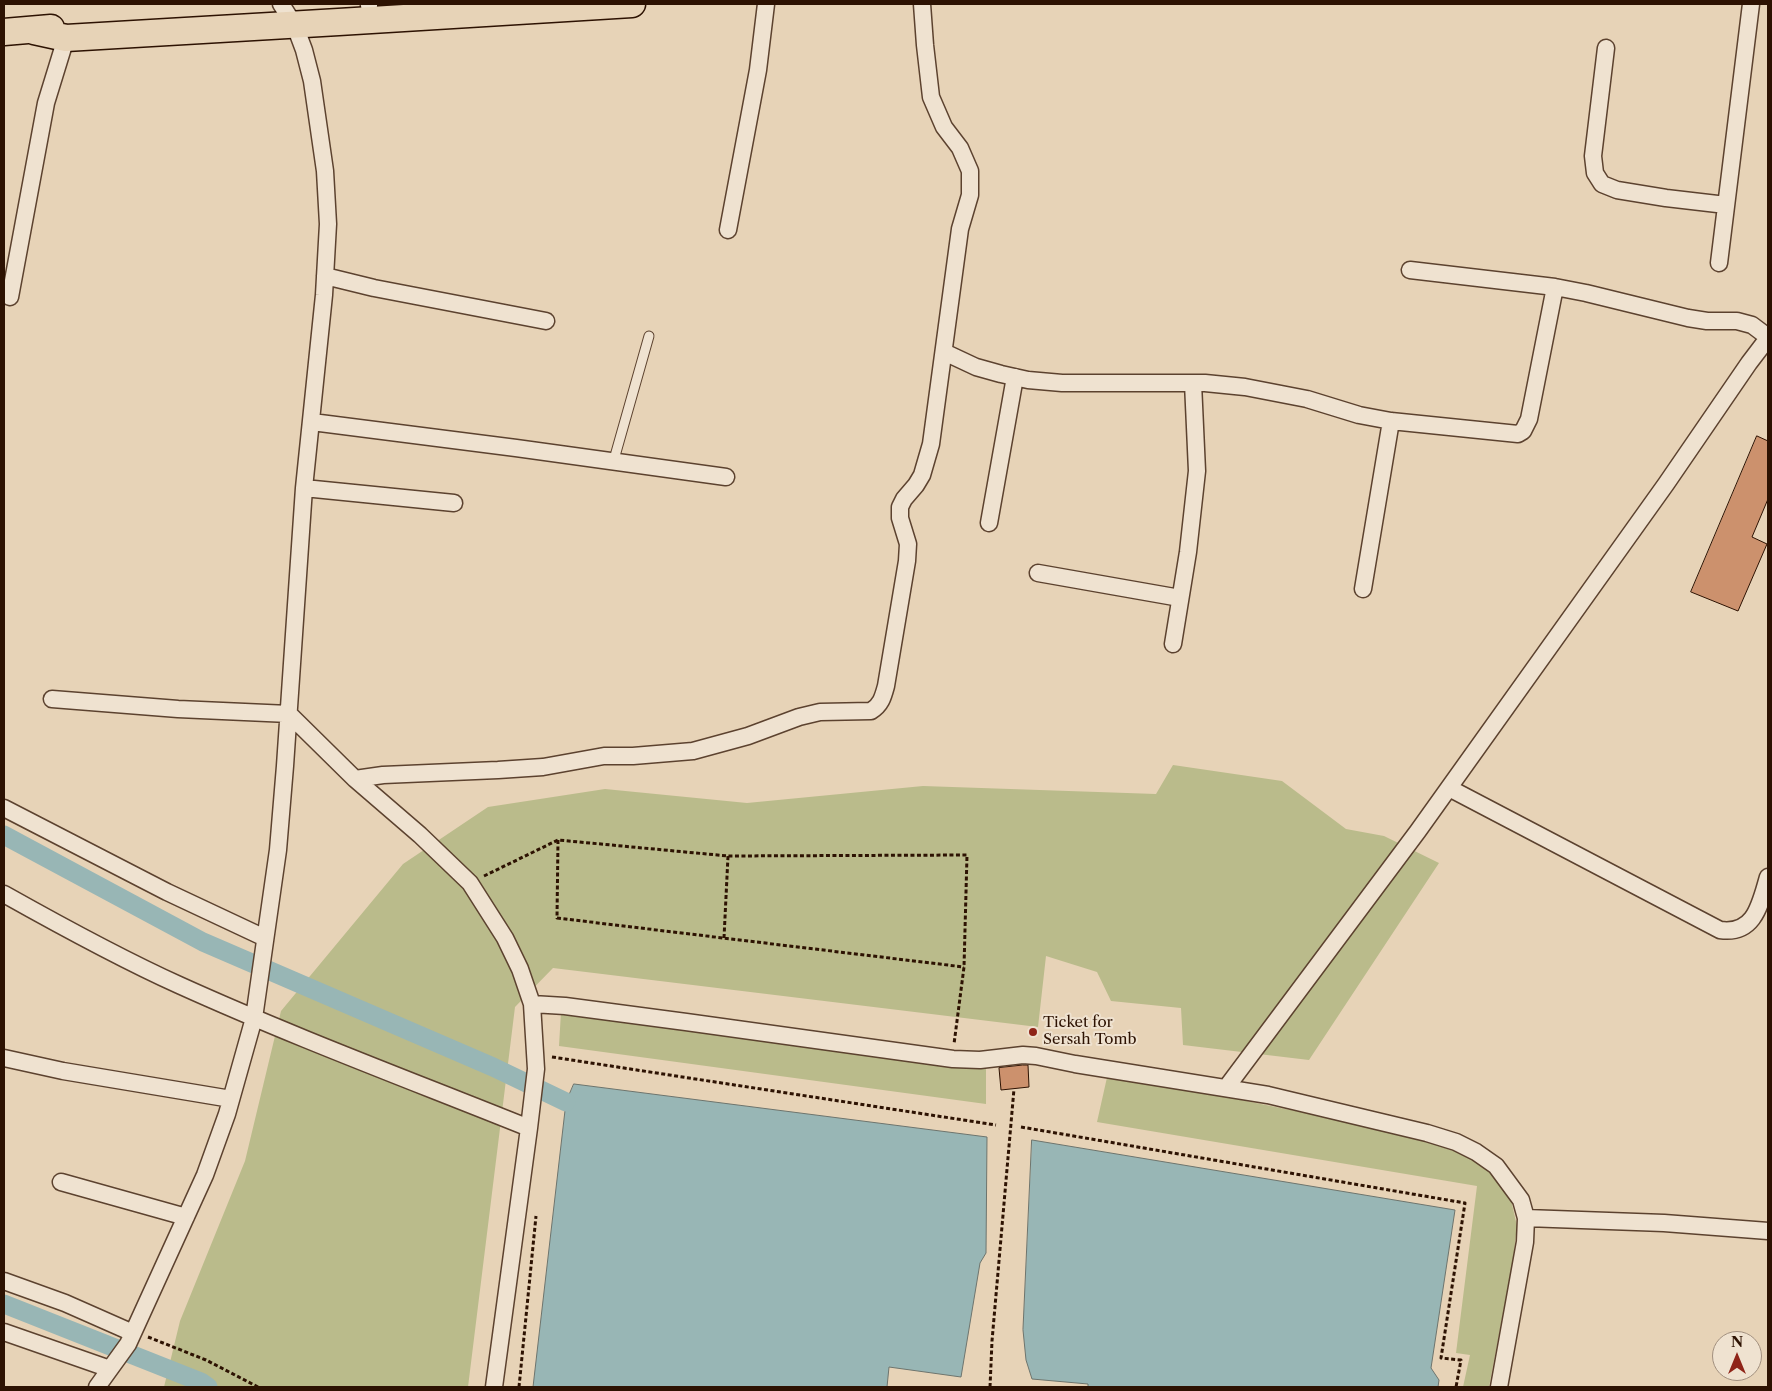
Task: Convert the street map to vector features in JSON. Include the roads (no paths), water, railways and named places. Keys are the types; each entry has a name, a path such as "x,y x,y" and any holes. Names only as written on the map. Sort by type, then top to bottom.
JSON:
{"main road":[{"path":"34,30 66,38 369,5 408,4"},
{"path":"4,32 66,26 288,14 350,21 632,4"}],"street":[{"path":"728,230 758,70 766,4"},
{"path":"355,779 383,774 543,767 604,756 633,756 692,751 748,736 820,712 871,711 878,707 886,686 907,561 908,544 900,518 900,507 916,485 927,464 935,424 960,229 970,195 971,182 966,160 944,127 932,97 922,4"},
{"path":"1719,263 1751,4"},
{"path":"97,1387 130,1338 214,1150 254,1018 278,850 304,488 312,422 328,224 324,162 312,81 288,14"},
{"path":"10,297 46,103 66,38"},
{"path":"1606,48 1593,156 1595,173 1602,184 1627,192 1726,205"},
{"path":"1226,1088 1449,788 1661,492 1768,338 1752,326 1738,321 1688,318 1555,287 1410,270"},
{"path":"325,276 374,288 546,321"},
{"path":"944,352 976,366 1014,377 1062,383 1193,384 1245,387 1307,399 1359,415 1391,421 1512,434 1523,432 1527,426 1555,287"},
{"path":"989,523 1014,377"},
{"path":"1172,644 1192,523 1197,471 1193,384"},
{"path":"1363,589 1391,421"},
{"path":"312,422 726,477"},
{"path":"304,488 454,503"},
{"path":"1038,573 1180,598"},
{"path":"52,699 178,709 289,714 355,779 420,835 470,882 505,938 520,969 532,1004 543,1066 531,1111 494,1387"},
{"path":"1449,788 1720,930 1731,932 1740,929 1749,922 1759,906 1768,877"},
{"path":"4,808 265,942"},
{"path":"4,894 160,976 254,1018 529,1128"},
{"path":"532,1004 658,1018 953,1059 980,1060 1022,1055 1036,1056 1268,1095 1381,1121 1456,1142 1476,1152 1496,1166 1521,1200 1526,1218 1525,1242 1499,1387"},
{"path":"4,1058 63,1071 231,1099"},
{"path":"61,1182 186,1216"},
{"path":"1526,1218 1664,1223 1768,1231"},
{"path":"4,1281 66,1303 130,1338"},
{"path":"4,1332 112,1365"}],"lane":[{"path":"613,463 649,336"}],"water":[{"path":"574,1084 987,1137 986,1253 980,1263 961,1377 889,1367 887,1387 533,1387 566,1102"},
{"path":"1032,1140 1455,1210 1431,1368 1439,1380 1438,1387 1088,1387 1088,1384 1032,1379 1026,1360 1023,1330"}],"waterway":[{"path":"4,835 203,942 493,1067 566,1102"},
{"path":"4,1304 201,1382 208,1387"}],"place":[{"name":"Ticket for Sersah Tomb","path":"1033,1032"}]}
